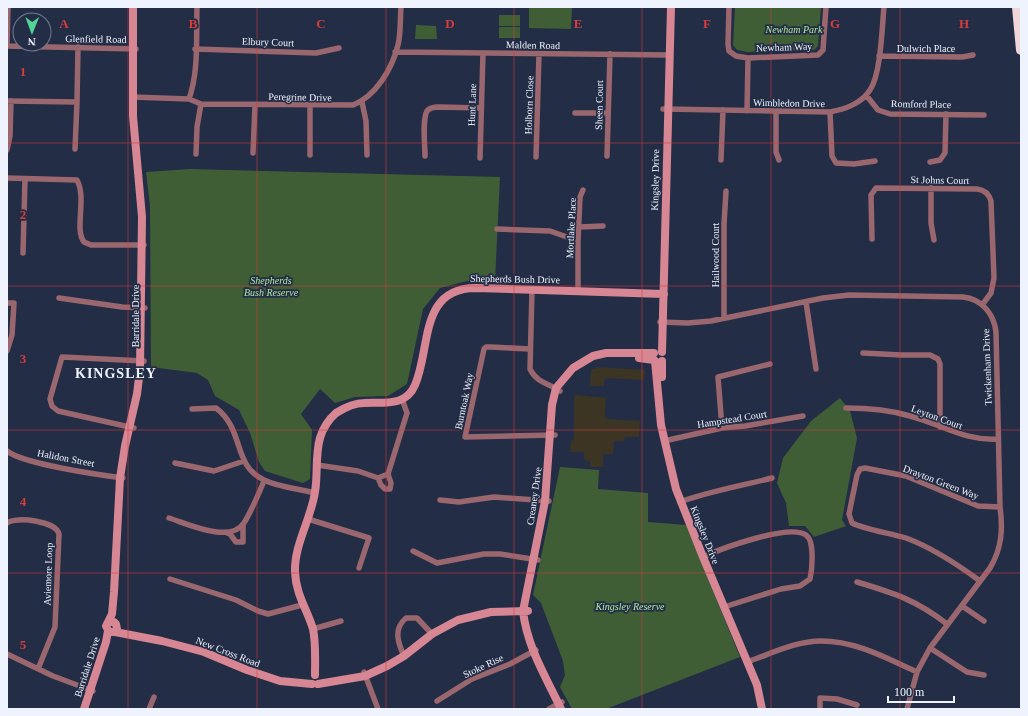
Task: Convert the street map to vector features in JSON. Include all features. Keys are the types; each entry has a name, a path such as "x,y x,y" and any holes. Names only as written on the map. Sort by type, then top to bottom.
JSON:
{"highway":[{"path":"1017,7 1021,50"}],"street":[{"path":"7,46 8,7"},
{"name":"Barridale Drive","path":"84,709 92,691 113,628 112,614 122,478 141,393 144,188 134,97 133,7"},
{"name":"Barridale Drive","path":"134,48 136,7"},
{"path":"189,99 192,89 195,50 196,7"},
{"path":"367,155 366,122 362,102 374,93 395,52 398,43 401,7"},
{"name":"Kingsley Drive","path":"667,7 662,292 661,322 657,357 666,441 682,501 749,662 757,685 762,709"},
{"name":"Kingsley Drive","path":"667,55 671,7"},
{"name":"Newham Way","path":"729,7 729,51 736,56 748,58 818,55 823,50 826,7"},
{"name":"Wimbledon Drive","path":"665,109 830,112 850,107 871,90 876,74 879,56 884,7"},
{"name":"Glenfield Road","path":"7,46 134,48"},
{"path":"75,149 78,47"},
{"name":"Elbury Court","path":"195,50 316,53 339,48"},
{"name":"Malden Road","path":"395,52 667,55"},
{"name":"Hunt Lane","path":"480,158 483,53"},
{"name":"Holborn Close","path":"536,157 539,54"},
{"name":"Sheen Court","path":"608,156 610,54"},
{"name":"Dulwich Place","path":"879,56 973,56"},
{"name":"Newham Way","path":"747,111 748,58"},
{"name":"Romford Place","path":"866,95 878,110 890,114 984,115"},
{"name":"Peregrine Drive","path":"134,97 189,99 201,104 310,106 353,105 362,102"},
{"path":"7,150 9,101 77,102"},
{"path":"196,154 197,127 201,104"},
{"path":"253,153 255,105"},
{"path":"310,106 310,155"},
{"path":"424,156 425,120 428,110 432,107 481,108"},
{"path":"721,160 723,110"},
{"path":"776,112 776,152 779,160"},
{"path":"830,112 832,156 836,163 854,164 875,161"},
{"path":"575,113 608,113"},
{"path":"930,162 940,160 945,153 946,114"},
{"path":"7,178 77,180 82,188 81,239 91,245 144,245"},
{"path":"23,253 25,179"},
{"name":"St Johns Court","path":"872,238 871,195 873,190 878,188 930,188 979,189 985,192 989,197 994,278 991,293 982,305"},
{"path":"930,188 931,223 934,240"},
{"name":"Mortlake Place","path":"578,291 580,197 583,190"},
{"name":"Hailwood Court","path":"724,318 724,224 726,191"},
{"path":"579,227 603,226"},
{"path":"497,229 550,231 578,240"},
{"name":"Shepherds Bush Drive","path":"402,399 415,386 432,316 438,304 445,297 464,288 662,292"},
{"path":"532,290 530,369 534,377 540,382 558,390"},
{"path":"661,322 701,322 849,295 966,297 982,305"},
{"path":"59,298 122,307 143,308"},
{"path":"806,302 816,369"},
{"path":"7,303 14,303 12,335 7,351"},
{"name":"Twickenham Drive","path":"907,709 917,672 930,648 994,561 999,548 1002,531 995,328 991,315 982,305"},
{"name":"Burntoak Way","path":"530,349 486,347 484,349 465,437 553,435"},
{"name":"Creaney Drive","path":"562,706 527,636 526,609 547,501 553,435 552,405 558,390 573,368 593,356 606,353 657,357"},
{"path":"863,353 901,356 930,355 938,358 940,364 940,427"},
{"path":"132,428 58,411 52,406 50,399 62,357 142,361"},
{"path":"722,428 718,377 770,364"},
{"path":"315,679 312,629 302,606 295,571 296,558 315,493 320,439 324,428 337,413 357,404 391,403 402,399 407,413 388,474 391,483 390,489 386,489 381,485 378,478"},
{"path":"192,409 216,408 226,415 237,437 244,462 254,474 264,481 315,493"},
{"name":"Leyton Court","path":"846,408 860,408 904,414 970,437 998,439"},
{"name":"Hampstead Court","path":"666,441 722,428 746,426 803,416"},
{"name":"Halidon Street","path":"7,451 12,455 30,460 122,478"},
{"path":"175,463 214,471 244,462"},
{"path":"317,465 358,471 378,478 388,474"},
{"name":"Drayton Green Way","path":"980,581 951,560 924,545 852,523 849,519 849,514 858,471 865,468 899,474 974,505 1000,507"},
{"path":"682,501 723,488 746,485 772,478"},
{"path":"227,533 230,534 236,542 243,542 243,524 264,481"},
{"path":"440,500 459,502 494,497 547,501"},
{"path":"169,518 220,533 234,531 243,524"},
{"path":"308,519 369,538 360,568"},
{"name":"Aviemore Loop","path":"7,523 18,520 49,524 56,528 59,534 55,627 38,669"},
{"path":"705,556 736,544 784,532 801,532 809,539 812,553 810,579 800,586 781,589 726,607"},
{"path":"413,551 437,563 484,554 500,554 536,559"},
{"path":"170,579 236,600 258,611 268,614 302,606"},
{"path":"857,582 895,593 926,608 947,624"},
{"path":"962,606 984,621"},
{"name":"New Cross Road","path":"113,628 204,652 247,670 280,681 365,674 387,666 431,633 452,623 478,614 526,609"},
{"path":"403,654 397,636 398,629 406,618 418,618 431,633"},
{"path":"312,629 342,621"},
{"path":"749,662 796,645 820,641 845,643 865,649 917,672"},
{"path":"930,648 967,672 984,675"},
{"name":"Stoke Rise","path":"437,701 472,679 510,664 535,650"},
{"path":"7,654 69,683 92,691"},
{"name":"Kingsley Drive","path":"749,662 760,684 766,709"},
{"path":"365,674 378,709"},
{"name":"Barridale Drive","path":"88,709 92,691"},
{"path":"149,709 154,697"},
{"path":"820,709 820,698 837,699 857,705"},
{"path":"549,709 562,706"}],"shaded area":[{"path":"596,367 645,370 644,380 607,378 604,380 604,386 590,386 591,369 595,369"},
{"path":"576,395 606,398 605,416 607,419 640,421 639,437 625,437 624,441 614,441 613,454 603,454 603,467 590,467 590,461 584,460 584,452 570,452 571,441 574,439 574,397"}],"green space":[{"path":"529,7 572,7 571,29 529,28"},
{"name":"Newham Park","path":"735,7 821,7 818,46 814,50 748,52 737,50 733,45"},
{"path":"499,15 520,15 520,26 499,26"},
{"path":"416,25 436,26 437,39 415,39"},
{"path":"499,27 520,27 520,38 499,38"},
{"name":"Shepherds Bush Reserve","path":"190,169 500,177 495,281 467,281 440,288 423,309 407,384 388,396 355,397 335,403 320,389 301,414 312,430 310,479 303,483 265,471 259,462 250,433 239,410 215,396 208,380 197,373 151,367 150,206 146,172"},
{"path":"840,398 850,411 857,438 842,520 846,526 814,537 805,526 789,526 786,503 777,483 783,458 811,421"},
{"name":"Kingsley Reserve","path":"560,467 599,470 598,489 648,493 648,522 686,525 740,657 606,709 572,709 560,687 565,675 563,661 541,603 533,595"}],"district":[{"name":"KINGSLEY","path":"116,373"}]}
